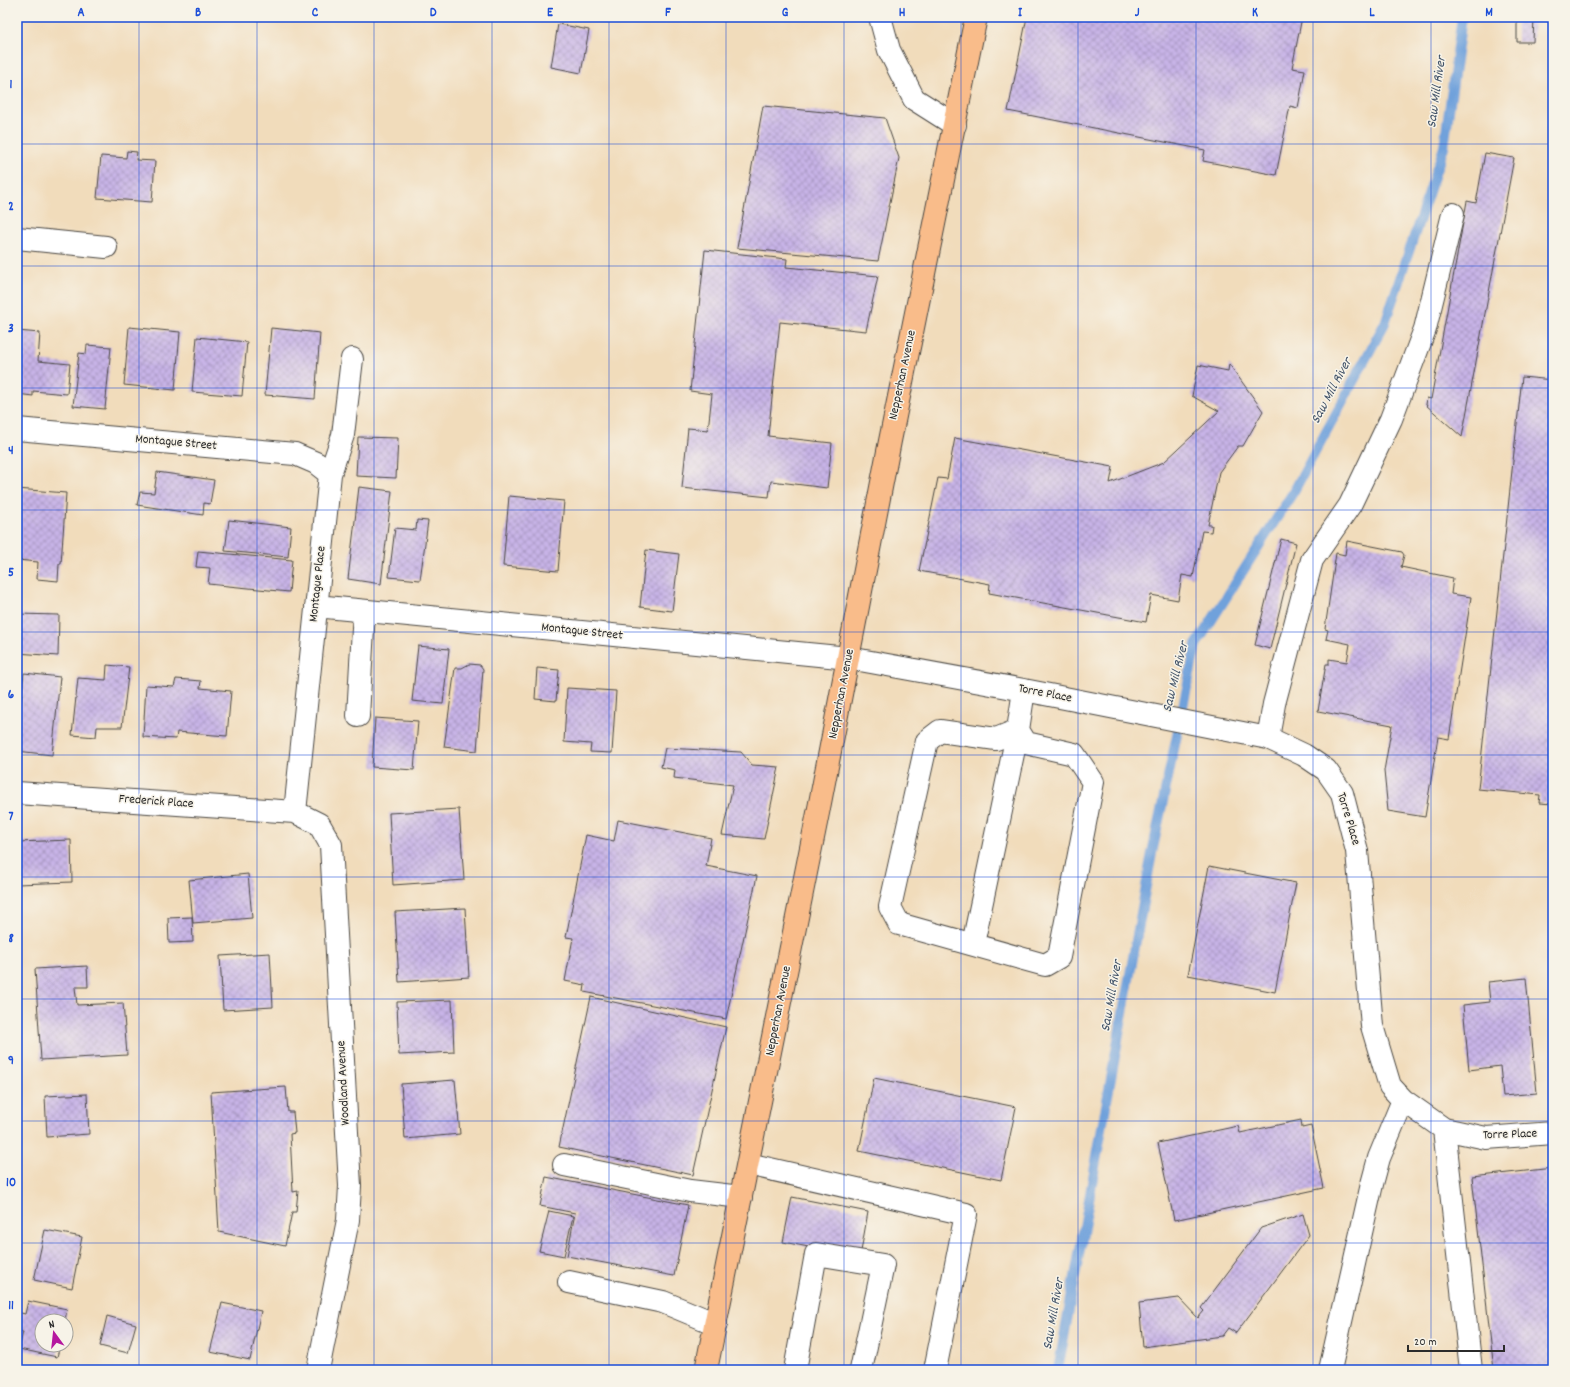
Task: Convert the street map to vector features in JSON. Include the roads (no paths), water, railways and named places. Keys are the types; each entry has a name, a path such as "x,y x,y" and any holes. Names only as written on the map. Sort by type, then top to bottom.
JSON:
{"main road":[{"name":"Nepperhan Avenue","path":"706,1370 849,658 890,441 976,17"}],"street":[{"path":"880,17 889,50 914,99 955,125"},
{"path":"1268,738 1274,704 1312,560 1350,505 1391,419 1425,329 1453,214"},
{"path":"17,238 106,247"},
{"name":"Montague Place","path":"295,812 330,474 343,435 352,359"},
{"name":"Montague Street","path":"17,429 295,454 316,463 330,474"},
{"name":"Montague Street","path":"316,606 849,658"},
{"path":"358,716 364,611"},
{"name":"Torre Place","path":"849,658 1024,690 1268,738 1304,755 1326,770 1342,793 1357,851 1372,1026 1390,1086 1403,1100 1444,1129 1486,1138 1553,1133"},
{"path":"973,944 1018,730 1024,690"},
{"path":"1018,730 1026,743 1074,754 1094,782 1059,957 1045,965 899,924 890,907 927,741 940,732 996,740 1018,730"},
{"name":"Frederick Place","path":"17,793 295,812"},
{"name":"Woodland Avenue","path":"295,812 319,824 331,845 350,1186 348,1220 318,1370"},
{"path":"1330,1370 1379,1158 1403,1100"},
{"path":"1444,1129 1471,1370"},
{"path":"748,1164 966,1214 935,1370"},
{"path":"564,1165 690,1191 741,1197"},
{"path":"795,1370 816,1254 883,1265 861,1370"},
{"path":"569,1282 662,1302 716,1324"}],"waterway":[{"name":"Saw Mill River","path":"1058,1370 1152,853 1196,645 1294,491 1385,323 1444,147 1462,17"}]}
